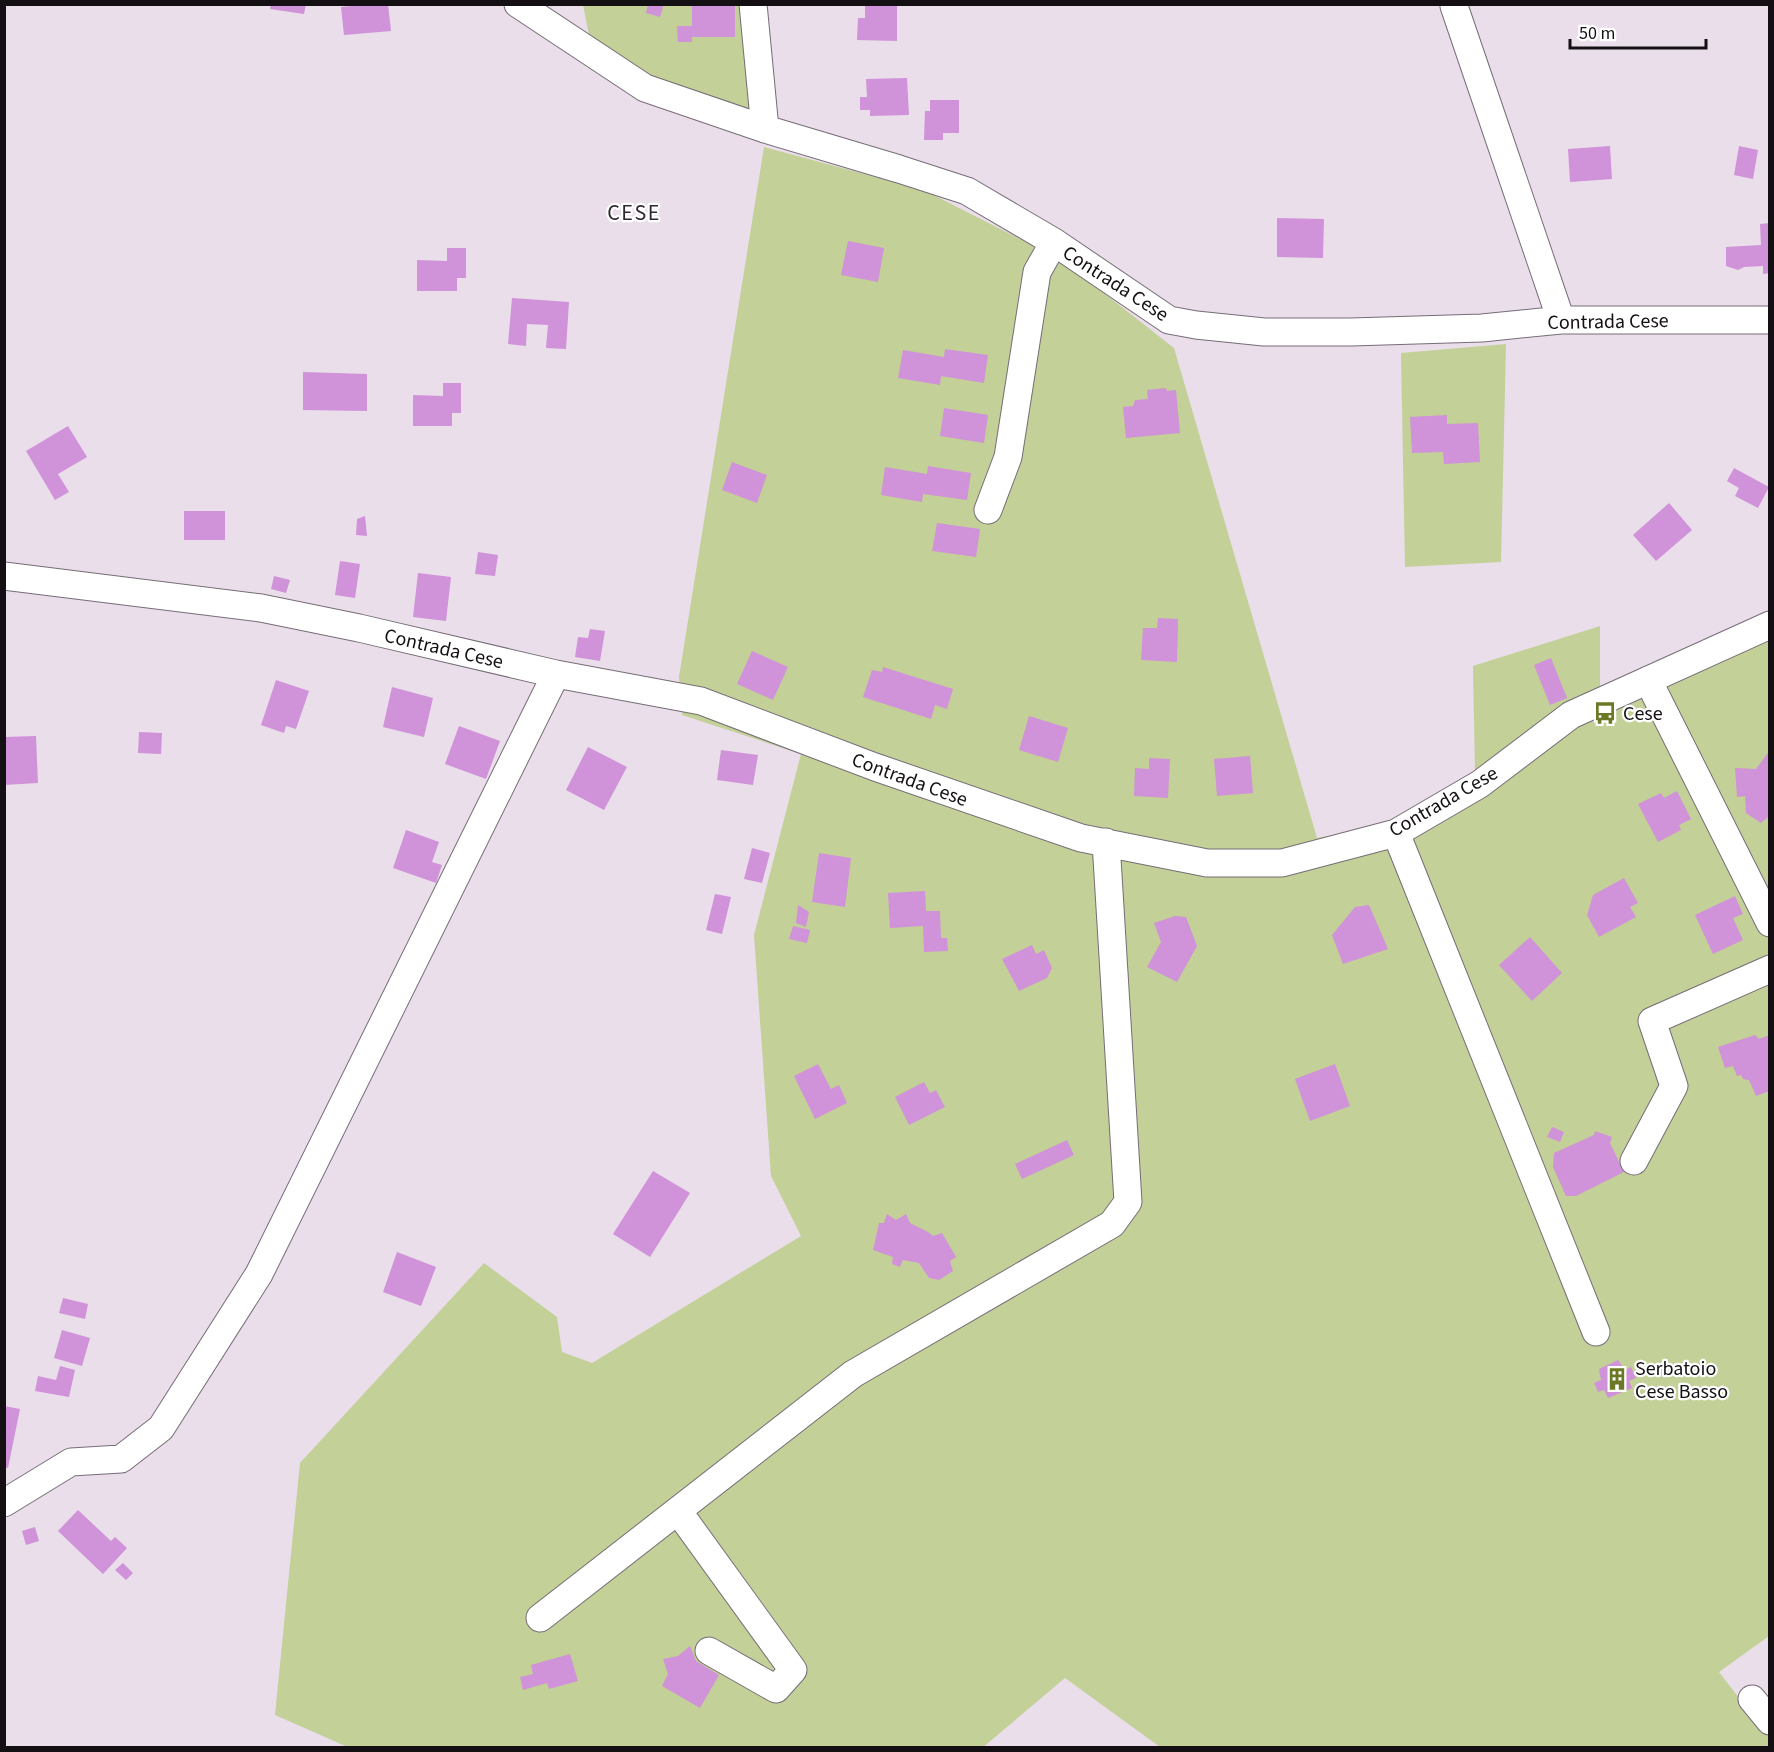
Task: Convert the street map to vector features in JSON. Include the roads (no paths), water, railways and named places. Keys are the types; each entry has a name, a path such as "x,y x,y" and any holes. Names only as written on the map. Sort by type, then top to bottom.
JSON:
{"street":[{"name":"Contrada Cese","path":"518,4 645,88 765,129 967,191 1054,242 1169,320 1264,332 1482,328 1561,320 1770,320"},
{"path":"753,4 765,129"},
{"path":"1454,5 1561,320"},
{"path":"988,510 1008,457 1037,272 1054,242"},
{"name":"Contrada Cese","path":"4,576 261,608 359,628 556,674 701,701 967,800 1081,838 1207,863 1282,863 1396,833 1480,784 1571,715 1770,625"},
{"path":"4,1503 71,1462 120,1459 161,1428 259,1274 556,674"},
{"path":"1648,680 1770,923"},
{"path":"1396,833 1596,1332"},
{"path":"540,1618 853,1374 1112,1224 1128,1202 1106,842"},
{"path":"1634,1161 1674,1086 1652,1021 1770,969"},
{"path":"678,1511 793,1670 776,1689 709,1651"},
{"path":"1752,1699 1770,1720"}],"place":[{"name":"Cese","path":"1605,713"},
{"name":"Serbatoio Cese Basso","path":"1617,1379"}],"district":[{"name":"CESE","path":"634,212"}]}
